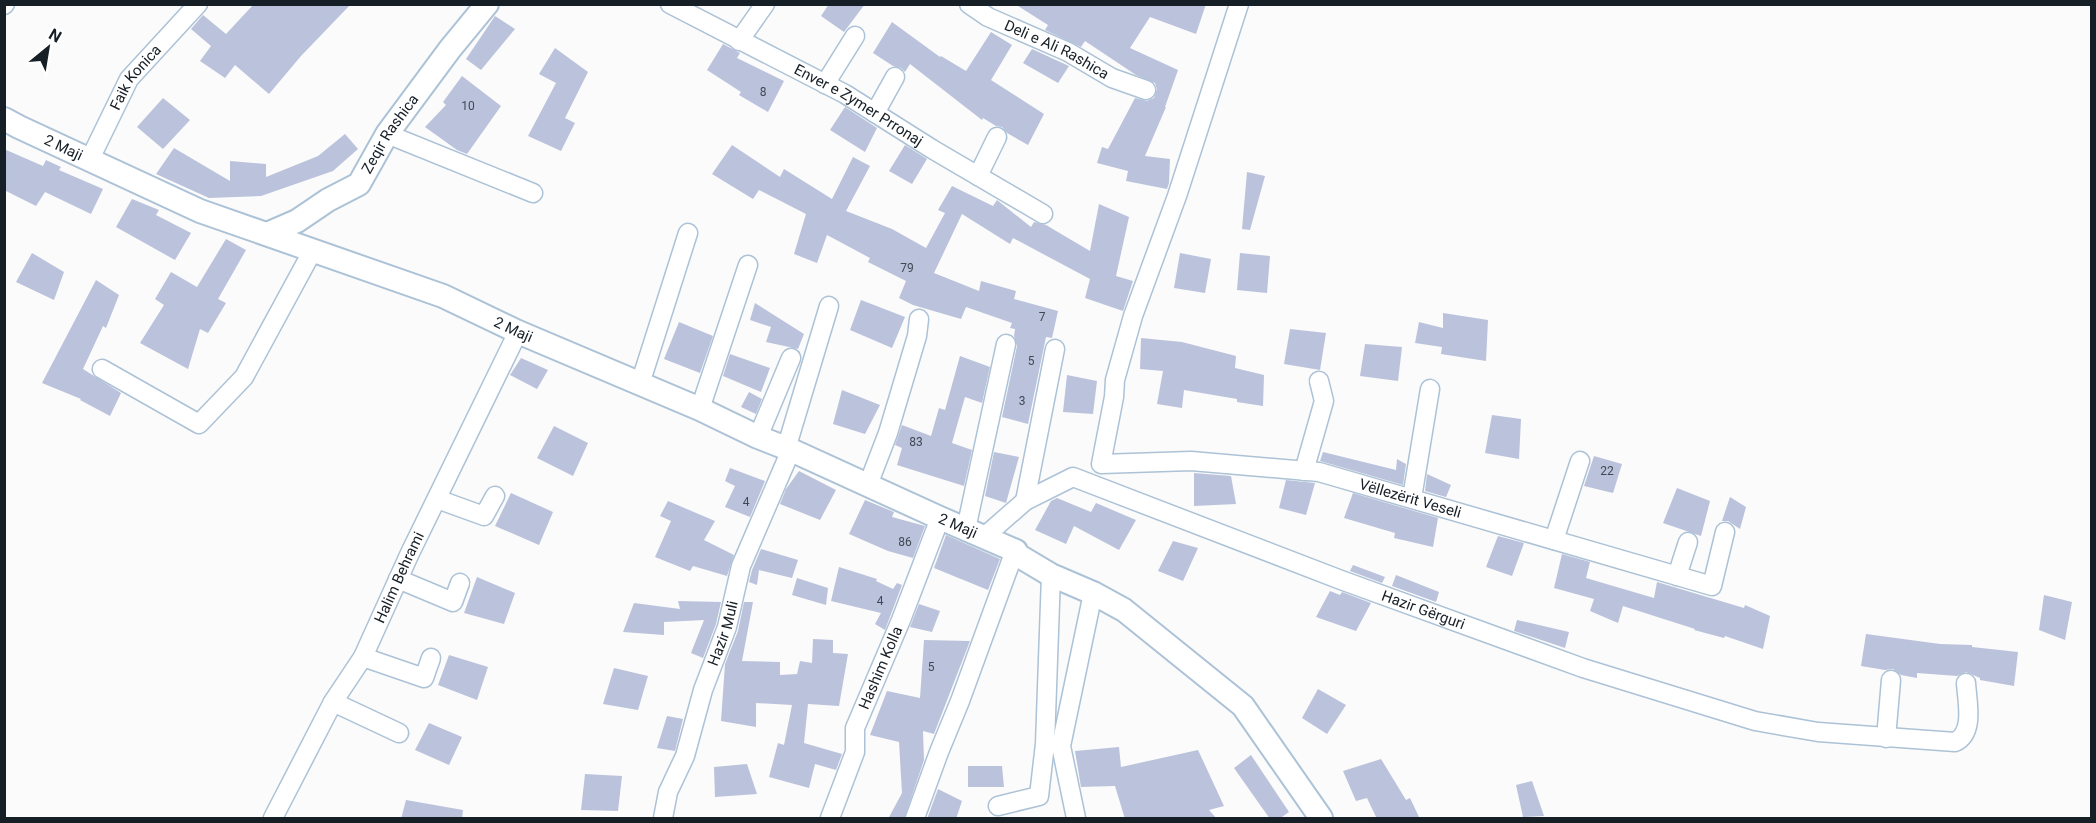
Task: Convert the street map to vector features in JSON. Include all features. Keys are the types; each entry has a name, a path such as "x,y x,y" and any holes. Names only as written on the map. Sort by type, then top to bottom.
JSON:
{"street":[{"name":"Faik Konica","path":"90,159 129,80 198,4"},
{"name":"Zeqir Rashica","path":"267,234 297,221 328,200 359,184 387,134 450,49 487,4"},
{"name":"Enver e Zymer Prronaj","path":"670,4 702,12 739,41 845,94 1043,214"},
{"path":"739,41 765,4"},
{"name":"Deli e Ali Rashica","path":"969,4 988,17 1068,52 1112,78 1146,90"},
{"path":"1101,464 1115,380 1133,316 1177,196 1239,4"},
{"path":"825,84 855,36"},
{"path":"875,113 895,77"},
{"name":"2 Maji","path":"4,119 200,211 443,296 518,332 700,409 1016,551 1014,553 1051,575 1093,593 1124,610 1243,706 1321,819"},
{"path":"387,134 533,193"},
{"path":"978,176 997,138"},
{"path":"640,384 688,232"},
{"path":"102,369 199,424 244,378 312,250"},
{"path":"700,409 748,265"},
{"name":"Hazir Muli","path":"663,819 668,792 685,756 703,690 727,627 741,566 788,449 829,306"},
{"path":"868,485 888,433 917,336 919,319"},
{"name":"Halim Behrami","path":"273,819 333,702 363,657 398,579 518,332"},
{"path":"975,533 1006,344"},
{"path":"1025,501 1055,349"},
{"path":"758,437 791,358"},
{"path":"1304,471 1324,402 1319,381"},
{"path":"1412,498 1430,389"},
{"name":"Vëllezërit Veseli","path":"1073,477 1101,464 1191,461 1319,472 1712,586 1725,532"},
{"path":"1554,540 1581,461"},
{"path":"975,533 1025,501 1073,477"},
{"name":"Hazir Gërguri","path":"1073,477 1341,580 1583,668 1755,721 1818,732 1955,742 1962,739 1967,730 1966,683"},
{"path":"437,499 484,516 495,496"},
{"name":"Hashim Kolla","path":"830,819 855,752 855,728 901,620 940,518"},
{"path":"1677,576 1688,542"},
{"path":"915,819 1014,553"},
{"path":"998,807 1039,796 1046,744 1051,575"},
{"path":"398,579 453,602 460,583"},
{"path":"1076,819 1060,746 1093,593"},
{"path":"363,657 424,678 431,658"},
{"path":"1886,738 1891,680"},
{"path":"333,702 399,733"}],"building":[{"path":"254,4 351,4 301,56 269,94 235,65 225,78 200,61 211,46 191,29 203,15 226,34"},
{"path":"829,4 865,4 844,32 821,16"},
{"path":"1015,4 1206,4 1196,34 1150,17 1130,48 1178,70 1166,107 1145,156 1170,159 1167,189 1126,181 1128,171 1097,163 1102,147 1108,149 1135,98 1147,101 1154,98 1157,89 1155,83 1136,75 1085,41 1081,47 1045,30 1048,25"},
{"path":"495,16 515,29 481,70 466,59"},
{"path":"892,22 940,57 966,71 991,32 1012,45 991,80 1044,114 1028,145 1007,133 1002,127 983,118 982,120 910,64 905,72 873,53"},
{"path":"723,44 740,53 737,58 784,81 768,112 739,95 741,92 707,70"},
{"path":"555,48 588,72 565,118 575,123 561,151 528,136 556,83 539,74"},
{"path":"1032,49 1069,66 1058,83 1023,63"},
{"path":"462,76 501,106 467,154 457,150 425,127 446,105 443,102"},
{"path":"163,98 190,120 163,149 137,127"},
{"path":"845,107 877,128 865,152 830,130"},
{"path":"345,134 358,149 333,171 261,196 209,198 156,174 174,148 230,181 230,161 266,164 266,177 318,156"},
{"path":"732,145 780,177 784,169 832,199 853,157 870,166 846,211 892,229 926,248 945,213 938,210 952,186 993,206 997,200 1031,227 1034,222 1046,225 1090,251 1099,204 1129,217 1116,276 1133,281 1123,311 1085,298 1090,279 1013,238 1010,244 962,214 934,273 979,291 981,281 1016,291 1014,299 1058,311 1052,338 1046,337 1028,424 1002,417 1017,346 1014,336 1015,329 1010,328 1012,323 966,307 961,319 913,305 899,298 906,281 868,262 870,258 827,235 817,263 794,254 806,214 759,190 753,199 712,174"},
{"path":"905,145 927,159 912,184 889,171"},
{"path":"4,149 43,166 46,160 61,167 59,170 103,189 91,214 45,192 36,206 4,190"},
{"path":"1247,172 1265,176 1250,230 1242,229"},
{"path":"132,199 159,210 156,215 191,233 175,260 116,227"},
{"path":"226,239 246,250 218,299 226,303 208,333 200,329 188,369 140,343 164,305 155,299 171,272 197,287"},
{"path":"32,253 64,272 54,300 16,282"},
{"path":"1180,253 1211,259 1205,293 1174,288"},
{"path":"1240,253 1270,256 1267,293 1237,290"},
{"path":"96,280 119,295 106,328 103,326 83,369 121,393 110,416 81,399 42,383"},
{"path":"861,300 905,317 892,348 850,330"},
{"path":"755,303 804,334 798,349 766,342 771,327 750,320"},
{"path":"1443,313 1488,320 1486,361 1441,354 1442,347 1415,343 1419,322 1443,328"},
{"path":"679,322 713,336 700,373 664,359"},
{"path":"1290,329 1326,333 1320,370 1284,364"},
{"path":"1141,338 1182,342 1236,356 1235,368 1264,375 1263,406 1184,390 1182,408 1157,404 1163,371 1140,369"},
{"path":"1365,344 1402,347 1398,381 1360,376"},
{"path":"730,354 770,368 761,392 723,376"},
{"path":"960,356 990,367 982,403 965,397 952,443 972,450 964,486 897,465 902,448 895,445 902,425 931,436 939,408 945,410"},
{"path":"521,358 548,370 537,389 510,375"},
{"path":"1067,375 1097,381 1093,414 1063,412"},
{"path":"842,390 880,405 865,434 833,424"},
{"path":"749,392 762,399 756,414 741,407"},
{"path":"1492,415 1521,419 1519,459 1485,453"},
{"path":"554,426 588,443 573,476 537,458"},
{"path":"994,452 1019,457 1006,503 985,496"},
{"path":"1323,452 1396,470 1397,459 1406,464 1403,485 1320,461"},
{"path":"1594,456 1622,464 1613,493 1584,486"},
{"path":"730,468 765,481 750,517 725,507 735,486 725,481"},
{"path":"799,471 836,490 820,520 780,504 786,489"},
{"path":"1194,473 1231,476 1236,504 1194,506"},
{"path":"1427,474 1451,485 1446,497 1425,491"},
{"path":"1286,480 1315,483 1306,515 1279,508"},
{"path":"1677,488 1710,501 1701,536 1663,523"},
{"path":"511,493 553,512 539,545 495,526"},
{"path":"1353,493 1438,518 1433,547 1394,538 1395,533 1344,518"},
{"path":"1730,497 1746,507 1740,529 1728,521 1722,521"},
{"path":"1057,498 1091,512 1096,503 1136,520 1119,550 1074,526 1066,544 1035,530 1051,501"},
{"path":"865,500 894,512 892,517 925,526 913,558 888,551 849,534"},
{"path":"668,501 715,521 704,540 734,555 727,576 693,566 690,571 655,557 671,521 660,516"},
{"path":"946,535 1000,559 988,590 934,568"},
{"path":"1498,536 1524,543 1512,576 1486,567"},
{"path":"1173,541 1198,548 1183,581 1158,571"},
{"path":"761,549 798,560 792,578 759,570 757,585 749,582"},
{"path":"1562,554 1590,562 1586,578 1654,598 1657,582 1744,608 1745,605 1770,616 1763,649 1725,636 1724,638 1694,630 1623,606 1618,623 1590,611 1594,599 1554,588"},
{"path":"1353,565 1385,577 1382,583 1350,571"},
{"path":"839,567 877,579 876,581 893,589 897,583 902,585 885,630 875,624 881,613 831,601"},
{"path":"1396,575 1439,592 1436,602 1392,586"},
{"path":"477,577 515,593 504,624 464,613"},
{"path":"797,578 828,588 826,605 792,595"},
{"path":"1330,591 1340,595 1342,592 1371,603 1356,631 1316,617"},
{"path":"2044,595 2072,602 2065,640 2039,630"},
{"path":"678,601 721,602 716,624 703,658 691,653 704,620 664,622 664,635 623,632 634,603 680,609"},
{"path":"744,602 753,602 742,661 780,662 780,675 797,674 800,661 812,663 813,639 833,640 833,653 848,654 839,706 808,704 804,743 842,754 836,770 815,764 809,788 769,777 778,743 784,745 792,705 756,703 756,727 721,721 725,664 738,631"},
{"path":"919,604 940,611 932,632 910,627"},
{"path":"1517,620 1569,632 1565,648 1514,631"},
{"path":"1866,634 2018,652 2014,686 1980,680 1966,672 1957,676 1917,673 1917,678 1901,675 1893,669 1861,666"},
{"path":"924,640 970,641 934,734 923,731 924,760 904,819 888,819 902,793 899,742 870,735 887,691 920,698"},
{"path":"449,655 488,667 477,700 438,685"},
{"path":"614,668 648,676 638,710 603,704"},
{"path":"1318,689 1346,705 1327,734 1302,718"},
{"path":"667,716 683,719 675,751 657,748"},
{"path":"429,723 462,737 449,765 415,750"},
{"path":"1119,747 1121,767 1198,750 1224,806 1209,810 1217,819 1125,819 1115,786 1081,787 1075,751"},
{"path":"1251,755 1289,812 1279,819 1270,819 1234,768"},
{"path":"1381,759 1406,800 1410,798 1420,819 1377,819 1367,798 1356,801 1343,771"},
{"path":"747,764 757,794 715,797 714,767"},
{"path":"968,766 1002,766 1004,787 968,787"},
{"path":"585,774 622,776 618,811 581,810"},
{"path":"1532,781 1544,816 1523,817 1516,785"},
{"path":"938,789 962,801 956,819 927,819"},
{"path":"406,800 463,810 462,819 401,819"}]}
